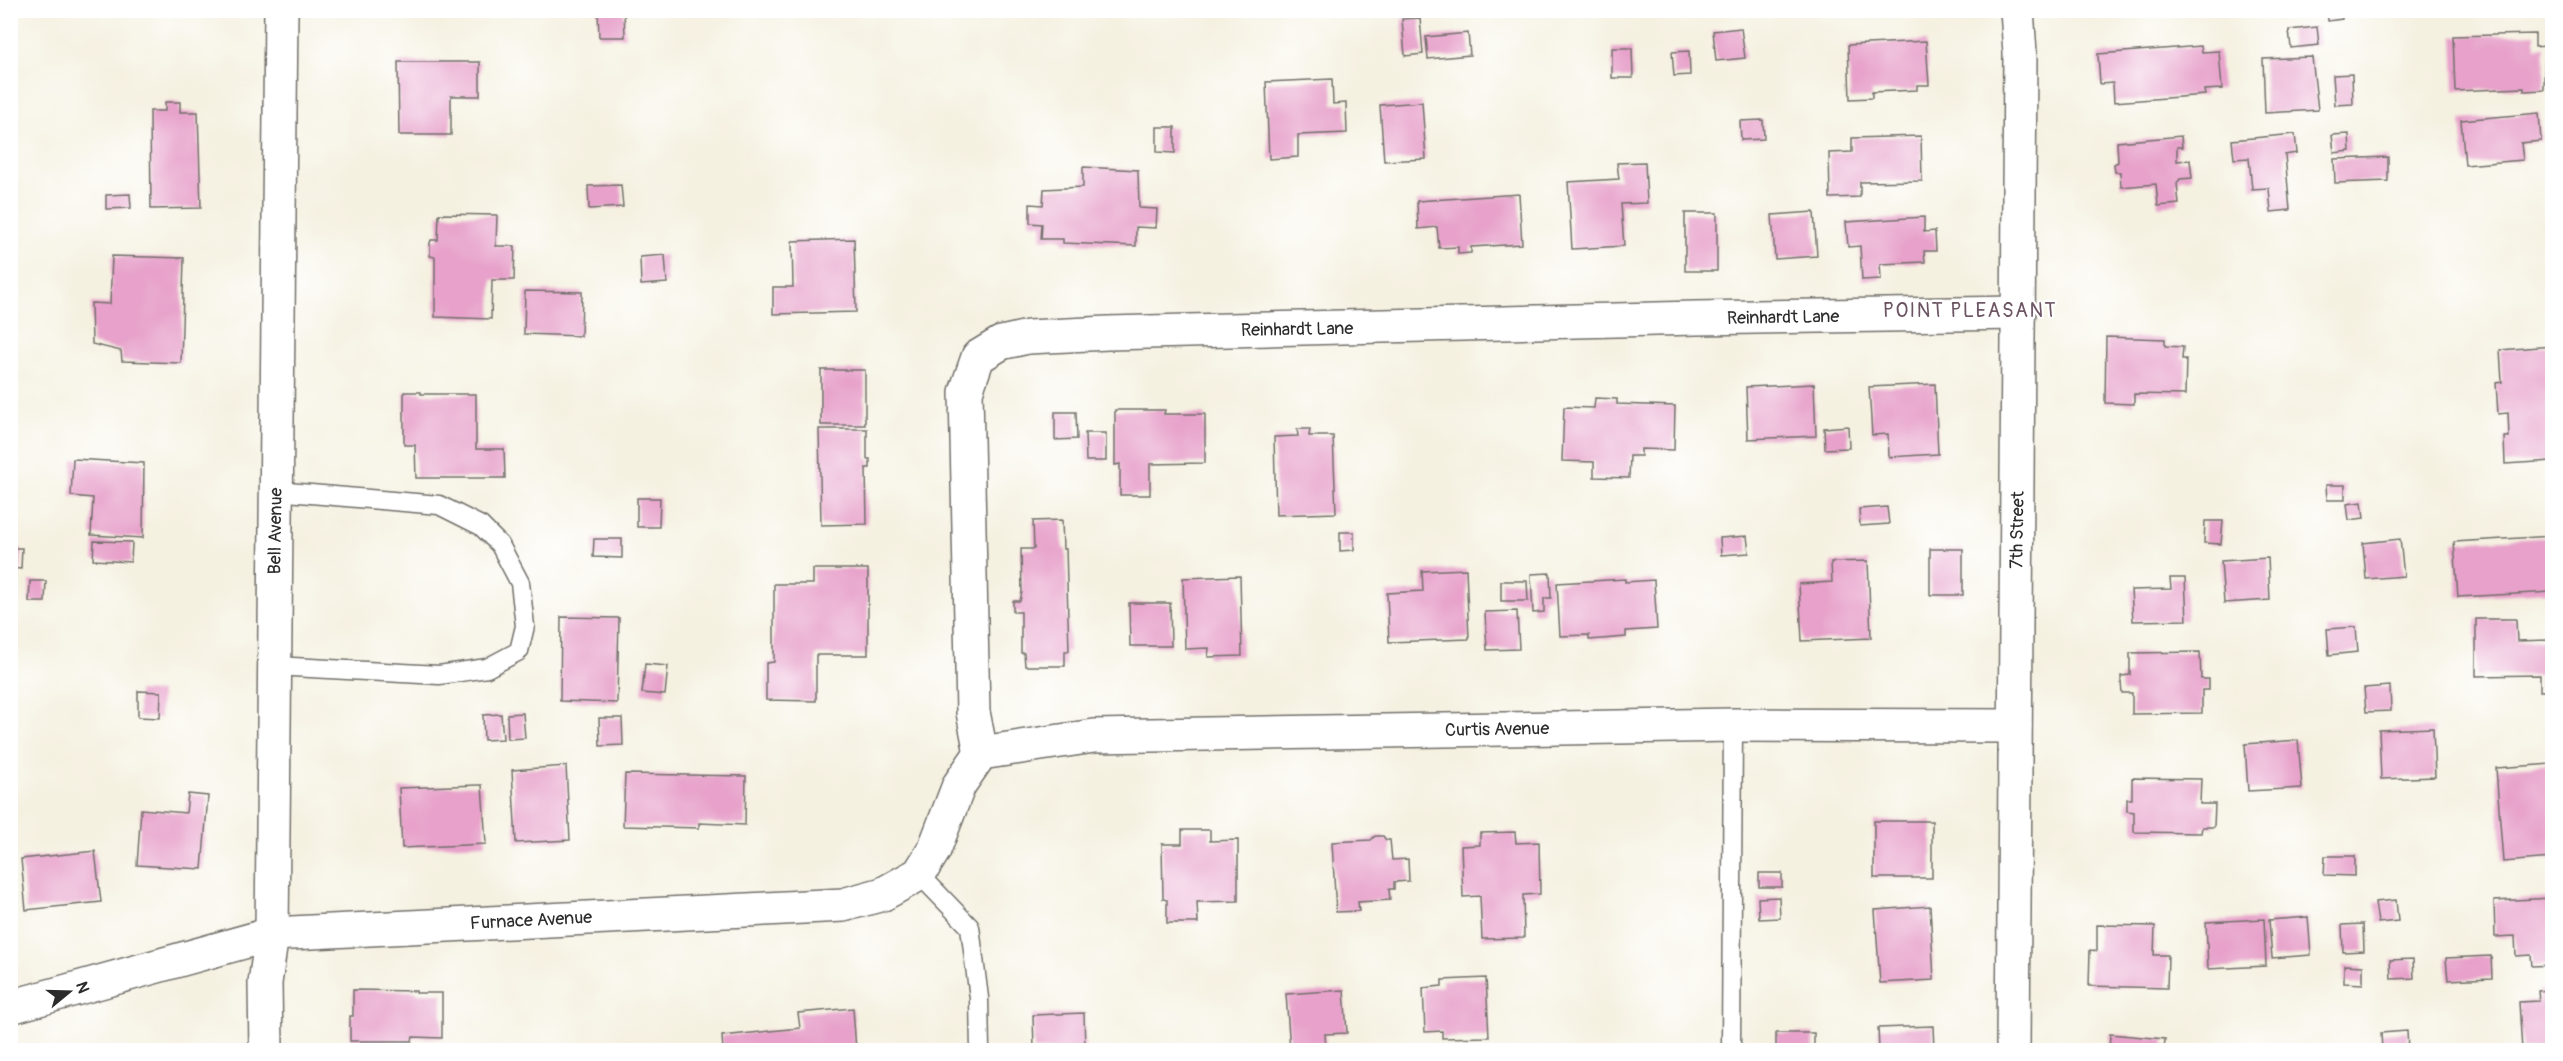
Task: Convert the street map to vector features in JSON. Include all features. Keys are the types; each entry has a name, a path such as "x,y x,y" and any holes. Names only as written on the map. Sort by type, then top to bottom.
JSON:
{"street":[{"name":"Bell Avenue","path":"266,1050 265,983 272,934 281,10"},
{"name":"7th Street","path":"2013,1050 2020,53 2017,10"},
{"name":"Reinhardt Lane","path":"981,753 973,712 966,392 978,357 1001,343 1028,337 1108,333 2019,313"},
{"name":"Curtis Avenue","path":"981,753 1094,736 1732,725 2015,726"},
{"name":"Furnace Avenue","path":"10,1007 272,934 843,905 883,894 919,874 934,850 959,785 981,753"}],"lane":[{"path":"274,666 439,675 487,668 519,651 525,626 520,583 500,545 482,526 439,505 276,491"},
{"path":"1731,1050 1732,725"},
{"path":"919,874 970,927 979,998 980,1050"}],"building":[{"path":"598,10 624,10 625,37 599,37"},
{"path":"2327,10 2341,10 2342,19 2328,21"},
{"path":"1420,18 1423,54 1405,56 1402,19"},
{"path":"2317,27 2319,45 2291,48 2289,30"},
{"path":"1741,28 1745,58 1716,61 1713,31"},
{"path":"1468,33 1470,55 1428,59 1426,37"},
{"path":"2535,34 2535,47 2545,46 2544,90 2524,91 2524,88 2455,91 2453,36"},
{"path":"1926,41 1929,85 1917,85 1917,90 1872,92 1872,98 1850,99 1848,45"},
{"path":"2201,46 2202,52 2219,51 2222,89 2204,90 2205,95 2114,102 2113,83 2100,84 2098,54"},
{"path":"1612,48 1632,48 1633,78 1612,78"},
{"path":"1689,51 1690,75 1674,76 1672,52"},
{"path":"2312,57 2318,110 2265,113 2263,59"},
{"path":"398,62 480,62 480,96 451,96 451,135 399,135"},
{"path":"2352,74 2353,104 2335,105 2333,75"},
{"path":"1332,79 1333,104 1346,103 1347,133 1298,135 1298,157 1269,159 1266,82"},
{"path":"165,102 180,102 180,112 198,112 201,208 151,209 150,111 165,111"},
{"path":"1422,102 1426,159 1384,161 1380,105"},
{"path":"2539,113 2541,141 2521,143 2523,160 2465,165 2461,120"},
{"path":"1763,120 1764,139 1741,140 1740,121"},
{"path":"1157,127 1175,127 1175,153 1157,152"},
{"path":"2295,134 2297,153 2285,155 2290,210 2271,212 2269,188 2252,189 2249,158 2234,159 2232,140"},
{"path":"2349,134 2350,151 2334,153 2332,135"},
{"path":"1921,136 1922,181 1860,182 1860,197 1830,198 1829,153 1852,152 1852,138"},
{"path":"2181,136 2182,147 2177,147 2177,161 2190,160 2192,178 2180,179 2177,183 2179,204 2158,206 2156,184 2121,187 2120,172 2115,172 2114,164 2118,162 2117,142"},
{"path":"2388,157 2388,181 2335,183 2334,159"},
{"path":"1645,162 1647,203 1621,204 1624,246 1572,249 1568,182 1619,179 1617,163"},
{"path":"1083,167 1138,170 1139,208 1157,209 1156,228 1136,227 1136,246 1063,243 1063,239 1041,239 1042,224 1030,223 1030,204 1043,205 1044,189 1083,187"},
{"path":"621,185 623,207 589,209 588,186"},
{"path":"130,194 131,208 106,209 106,195"},
{"path":"1519,194 1522,244 1471,247 1471,253 1458,254 1458,247 1439,248 1437,227 1418,229 1417,201"},
{"path":"1814,212 1817,256 1775,259 1772,215"},
{"path":"1685,213 1717,213 1717,271 1685,271"},
{"path":"439,214 497,215 496,246 515,246 514,280 492,280 491,319 435,317 435,257 430,256 430,243 431,240 438,240"},
{"path":"1924,217 1924,232 1935,231 1936,251 1924,251 1925,262 1880,264 1881,279 1862,280 1860,246 1848,247 1846,222"},
{"path":"854,239 856,312 773,314 773,287 793,287 792,241"},
{"path":"665,255 667,283 641,285 640,257"},
{"path":"112,256 184,258 181,363 122,361 121,351 92,344 91,303 110,304"},
{"path":"525,291 582,292 581,336 524,334"},
{"path":"2106,337 2165,339 2165,346 2183,347 2182,359 2186,359 2185,395 2134,394 2134,404 2105,403"},
{"path":"2552,346 2552,461 2505,464 2504,437 2509,437 2508,413 2498,414 2496,383 2502,382 2500,350"},
{"path":"821,370 865,370 865,425 821,425"},
{"path":"1814,384 1816,436 1748,439 1746,387"},
{"path":"1935,384 1938,454 1889,457 1888,434 1872,435 1869,387"},
{"path":"404,392 476,394 476,449 504,449 505,478 416,478 415,445 404,445"},
{"path":"1595,398 1617,399 1617,404 1675,406 1674,450 1641,449 1641,456 1630,456 1629,478 1594,477 1594,462 1562,461 1564,407 1594,408"},
{"path":"1115,410 1165,410 1164,414 1205,414 1205,463 1150,464 1150,495 1120,495 1120,464 1115,465"},
{"path":"1055,412 1076,412 1077,439 1055,440"},
{"path":"1848,426 1849,448 1825,449 1824,428"},
{"path":"819,429 867,429 867,459 870,459 870,468 866,468 867,524 821,525"},
{"path":"1297,429 1310,429 1309,436 1333,436 1336,513 1276,515 1274,437 1298,436"},
{"path":"1085,433 1106,433 1106,461 1086,461"},
{"path":"73,459 144,463 143,538 91,535 93,498 71,496"},
{"path":"2326,485 2345,485 2345,500 2327,500"},
{"path":"637,498 660,498 659,527 637,527"},
{"path":"2362,502 2364,518 2349,520 2347,504"},
{"path":"1887,507 1889,524 1860,526 1859,509"},
{"path":"1062,520 1063,549 1066,549 1069,651 1065,651 1065,666 1025,666 1024,653 1021,653 1021,612 1013,612 1013,601 1020,601 1022,592 1021,549 1034,549 1033,521"},
{"path":"2205,521 2223,521 2221,544 2204,543"},
{"path":"1340,532 1354,532 1354,550 1340,551"},
{"path":"1747,536 1749,553 1721,555 1720,538"},
{"path":"2552,536 2552,592 2458,597 2454,542"},
{"path":"594,539 622,539 622,558 593,557"},
{"path":"2400,539 2404,576 2366,579 2363,543"},
{"path":"94,541 132,542 131,562 93,560"},
{"path":"10,548 22,548 21,569 10,568"},
{"path":"1930,549 1963,549 1963,595 1930,595"},
{"path":"2268,558 2270,600 2224,603 2221,561"},
{"path":"1868,561 1871,638 1802,641 1799,584 1832,582 1831,562"},
{"path":"813,569 868,569 868,655 816,655 816,701 766,700 766,663 774,662 774,584 813,584"},
{"path":"1466,569 1469,639 1389,642 1387,593 1423,591 1422,571"},
{"path":"1550,573 1551,598 1544,598 1544,612 1533,613 1531,574"},
{"path":"1240,576 1242,656 1208,657 1209,648 1185,649 1183,578"},
{"path":"2170,578 2185,578 2187,620 2133,621 2131,590 2171,589"},
{"path":"1625,579 1625,582 1654,580 1657,629 1626,631 1626,637 1589,640 1589,635 1560,636 1557,583"},
{"path":"30,581 46,581 45,602 29,602"},
{"path":"1501,581 1527,581 1528,601 1501,601"},
{"path":"1129,603 1170,603 1171,646 1130,646"},
{"path":"1517,611 1519,649 1487,650 1485,612"},
{"path":"561,617 619,618 617,703 560,701"},
{"path":"2476,619 2516,619 2517,641 2552,640 2552,691 2540,691 2540,675 2476,676"},
{"path":"2356,627 2358,652 2329,655 2327,629"},
{"path":"2200,652 2201,679 2209,679 2209,690 2202,690 2202,713 2132,714 2132,693 2122,693 2121,682 2121,676 2130,675 2130,653"},
{"path":"645,664 668,666 665,695 642,693"},
{"path":"2390,686 2391,711 2366,712 2364,688"},
{"path":"138,691 161,692 160,718 138,717"},
{"path":"523,713 525,738 508,739 507,714"},
{"path":"501,714 503,739 484,740 483,715"},
{"path":"599,718 622,718 623,745 600,746"},
{"path":"2433,728 2435,777 2381,779 2379,730"},
{"path":"2298,740 2302,788 2248,791 2245,744"},
{"path":"2552,764 2552,858 2503,862 2496,768"},
{"path":"566,766 570,840 516,843 512,770"},
{"path":"625,774 746,776 745,825 699,823 699,828 623,826"},
{"path":"2132,778 2201,779 2200,804 2215,804 2214,827 2202,827 2201,833 2134,832 2134,812 2127,811 2127,799 2132,799"},
{"path":"482,785 486,844 402,848 399,788"},
{"path":"188,794 208,796 202,869 137,865 141,809 186,813"},
{"path":"1874,821 1932,821 1932,878 1874,878"},
{"path":"1182,830 1210,830 1210,841 1238,840 1238,901 1197,902 1198,923 1167,923 1167,900 1163,899 1162,844 1182,844"},
{"path":"1515,832 1516,843 1539,842 1540,894 1523,895 1524,938 1482,939 1480,896 1463,897 1461,846 1480,845 1480,833"},
{"path":"1375,836 1383,836 1386,840 1390,840 1392,860 1408,859 1409,881 1394,882 1394,889 1389,889 1390,900 1358,902 1359,911 1336,912 1332,842 1371,840"},
{"path":"95,851 101,902 26,910 21,859"},
{"path":"2325,856 2355,856 2355,876 2324,875"},
{"path":"1759,873 1782,873 1782,887 1759,887"},
{"path":"1779,897 1780,918 1759,919 1758,898"},
{"path":"2552,898 2552,965 2532,966 2531,955 2516,956 2515,936 2495,937 2494,901"},
{"path":"2396,900 2398,921 2378,923 2375,902"},
{"path":"1930,906 1934,980 1880,983 1875,910"},
{"path":"2308,917 2311,955 2272,958 2269,920"},
{"path":"2264,919 2266,966 2208,969 2206,922"},
{"path":"2363,924 2364,951 2343,952 2342,925"},
{"path":"2097,925 2155,926 2154,955 2168,955 2167,988 2089,986 2090,950 2097,951"},
{"path":"2491,956 2492,978 2448,980 2446,958"},
{"path":"2413,959 2414,978 2391,979 2390,960"},
{"path":"2344,965 2363,966 2363,984 2344,983"},
{"path":"1486,978 1489,1037 1442,1038 1442,1031 1425,1032 1423,988 1442,986 1442,980"},
{"path":"353,990 442,993 442,1038 413,1037 412,1041 350,1041"},
{"path":"1344,990 1347,1033 1325,1034 1326,1050 1290,1050 1286,994"},
{"path":"2552,990 2552,1050 2522,1050 2519,1002 2539,1001 2538,991"},
{"path":"853,1008 856,1050 723,1050 722,1036 800,1028 798,1013"},
{"path":"1084,1013 1085,1050 1034,1050 1033,1015"},
{"path":"1933,1026 1934,1050 1879,1050 1878,1028"},
{"path":"2407,1031 2408,1050 2382,1050 2381,1033"},
{"path":"1776,1033 1814,1033 1814,1050 1776,1050"},
{"path":"2110,1034 2165,1039 2164,1050 2109,1050"}],"district":[{"name":"POINT PLEASANT","path":"1970,310"}]}
